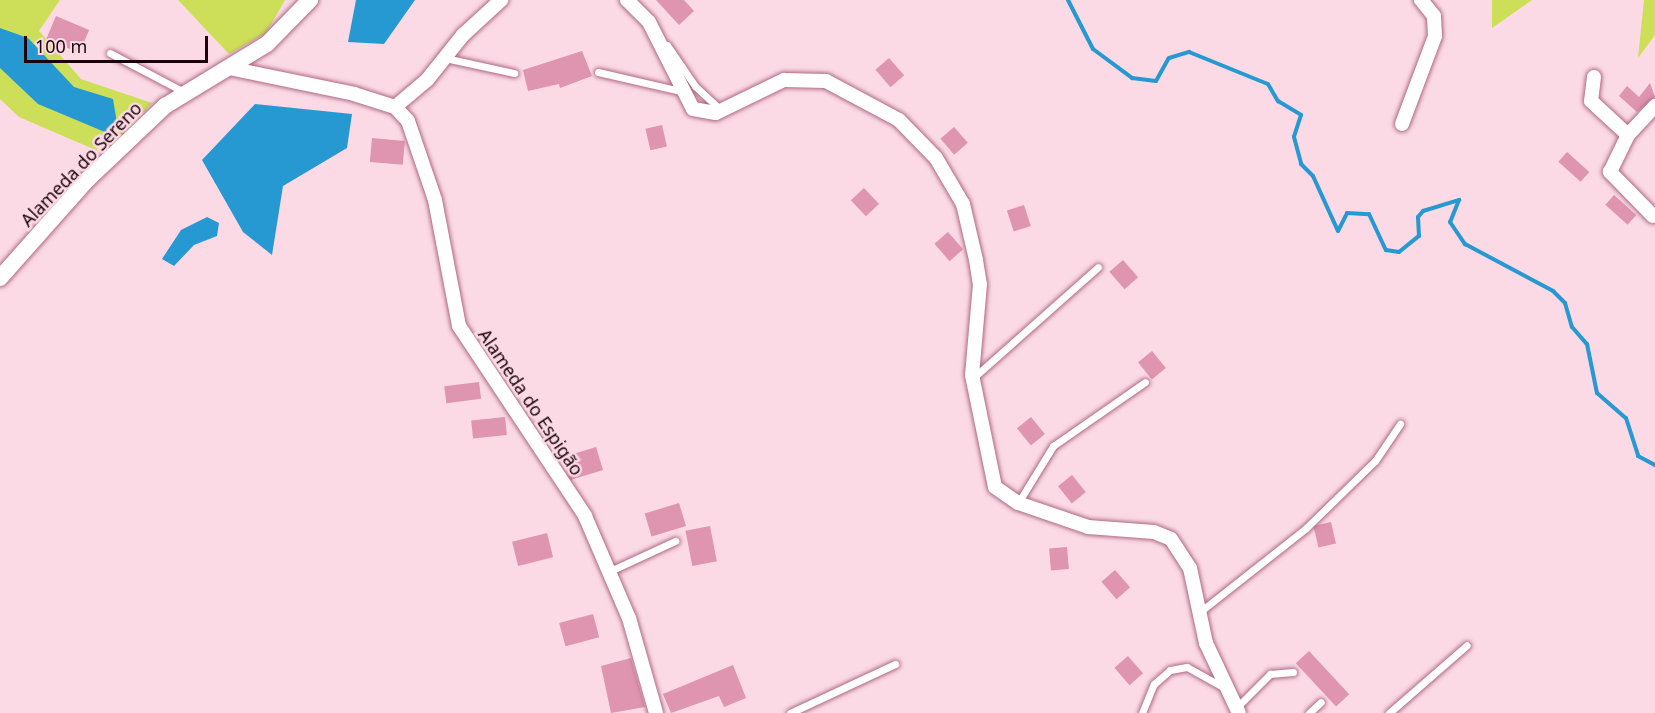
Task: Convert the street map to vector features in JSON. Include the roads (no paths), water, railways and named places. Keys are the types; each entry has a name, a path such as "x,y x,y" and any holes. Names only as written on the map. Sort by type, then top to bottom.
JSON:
{"street":[{"name":"Alameda do Sereno","path":"0,278 87,180 165,106 267,44 310,0"},
{"path":"228,68 395,107 501,0"},
{"path":"627,0 649,22 680,91 693,109 707,114 721,110 770,84 809,78 826,81 899,120 923,143 952,182 971,236 980,284 973,378 992,456 991,477 995,487 1018,503 1099,530 1154,532 1171,539 1190,568 1223,687 1237,711"},
{"path":"1402,124 1435,36 1434,16 1421,0"},
{"path":"1594,77 1591,101 1628,135"},
{"name":"Alameda do Espigão","path":"395,107 423,152 459,326 585,516 610,571 656,713"},
{"path":"1653,216 1610,172 1628,135 1654,109"}],"lane":[{"path":"636,0 656,20 695,86 721,110"},
{"path":"110,53 186,93"},
{"path":"445,58 514,73"},
{"path":"598,72 680,91"},
{"path":"973,378 1098,267"},
{"path":"1018,503 1053,446 1145,382"},
{"path":"1201,611 1306,528 1375,461 1400,424"},
{"path":"610,571 675,541"},
{"path":"1389,713 1467,645"},
{"path":"790,713 895,664"},
{"path":"1142,713 1154,684 1170,670 1187,667 1223,687"},
{"path":"1237,711 1270,674 1293,672"},
{"path":"1309,713 1321,702"}],"water":[{"path":"356,0 415,0 384,44 348,42"},
{"path":"0,28 28,38 74,87 113,99 117,123 112,135 38,104 0,68"},
{"path":"255,104 352,114 347,148 283,186 272,255 243,232 202,160"},
{"path":"207,217 219,223 217,236 194,245 174,266 162,259 181,230"}],"waterway":[{"path":"1068,0 1093,49 1132,78 1156,81 1169,58 1189,52 1268,84 1278,101 1301,115 1294,137 1301,164 1313,176 1338,231 1347,213 1369,214 1386,250 1399,252 1419,236 1418,217 1423,211 1459,200 1450,222 1465,244 1553,291 1565,303 1572,327 1587,344 1597,393 1626,418 1638,456 1655,465"}]}
